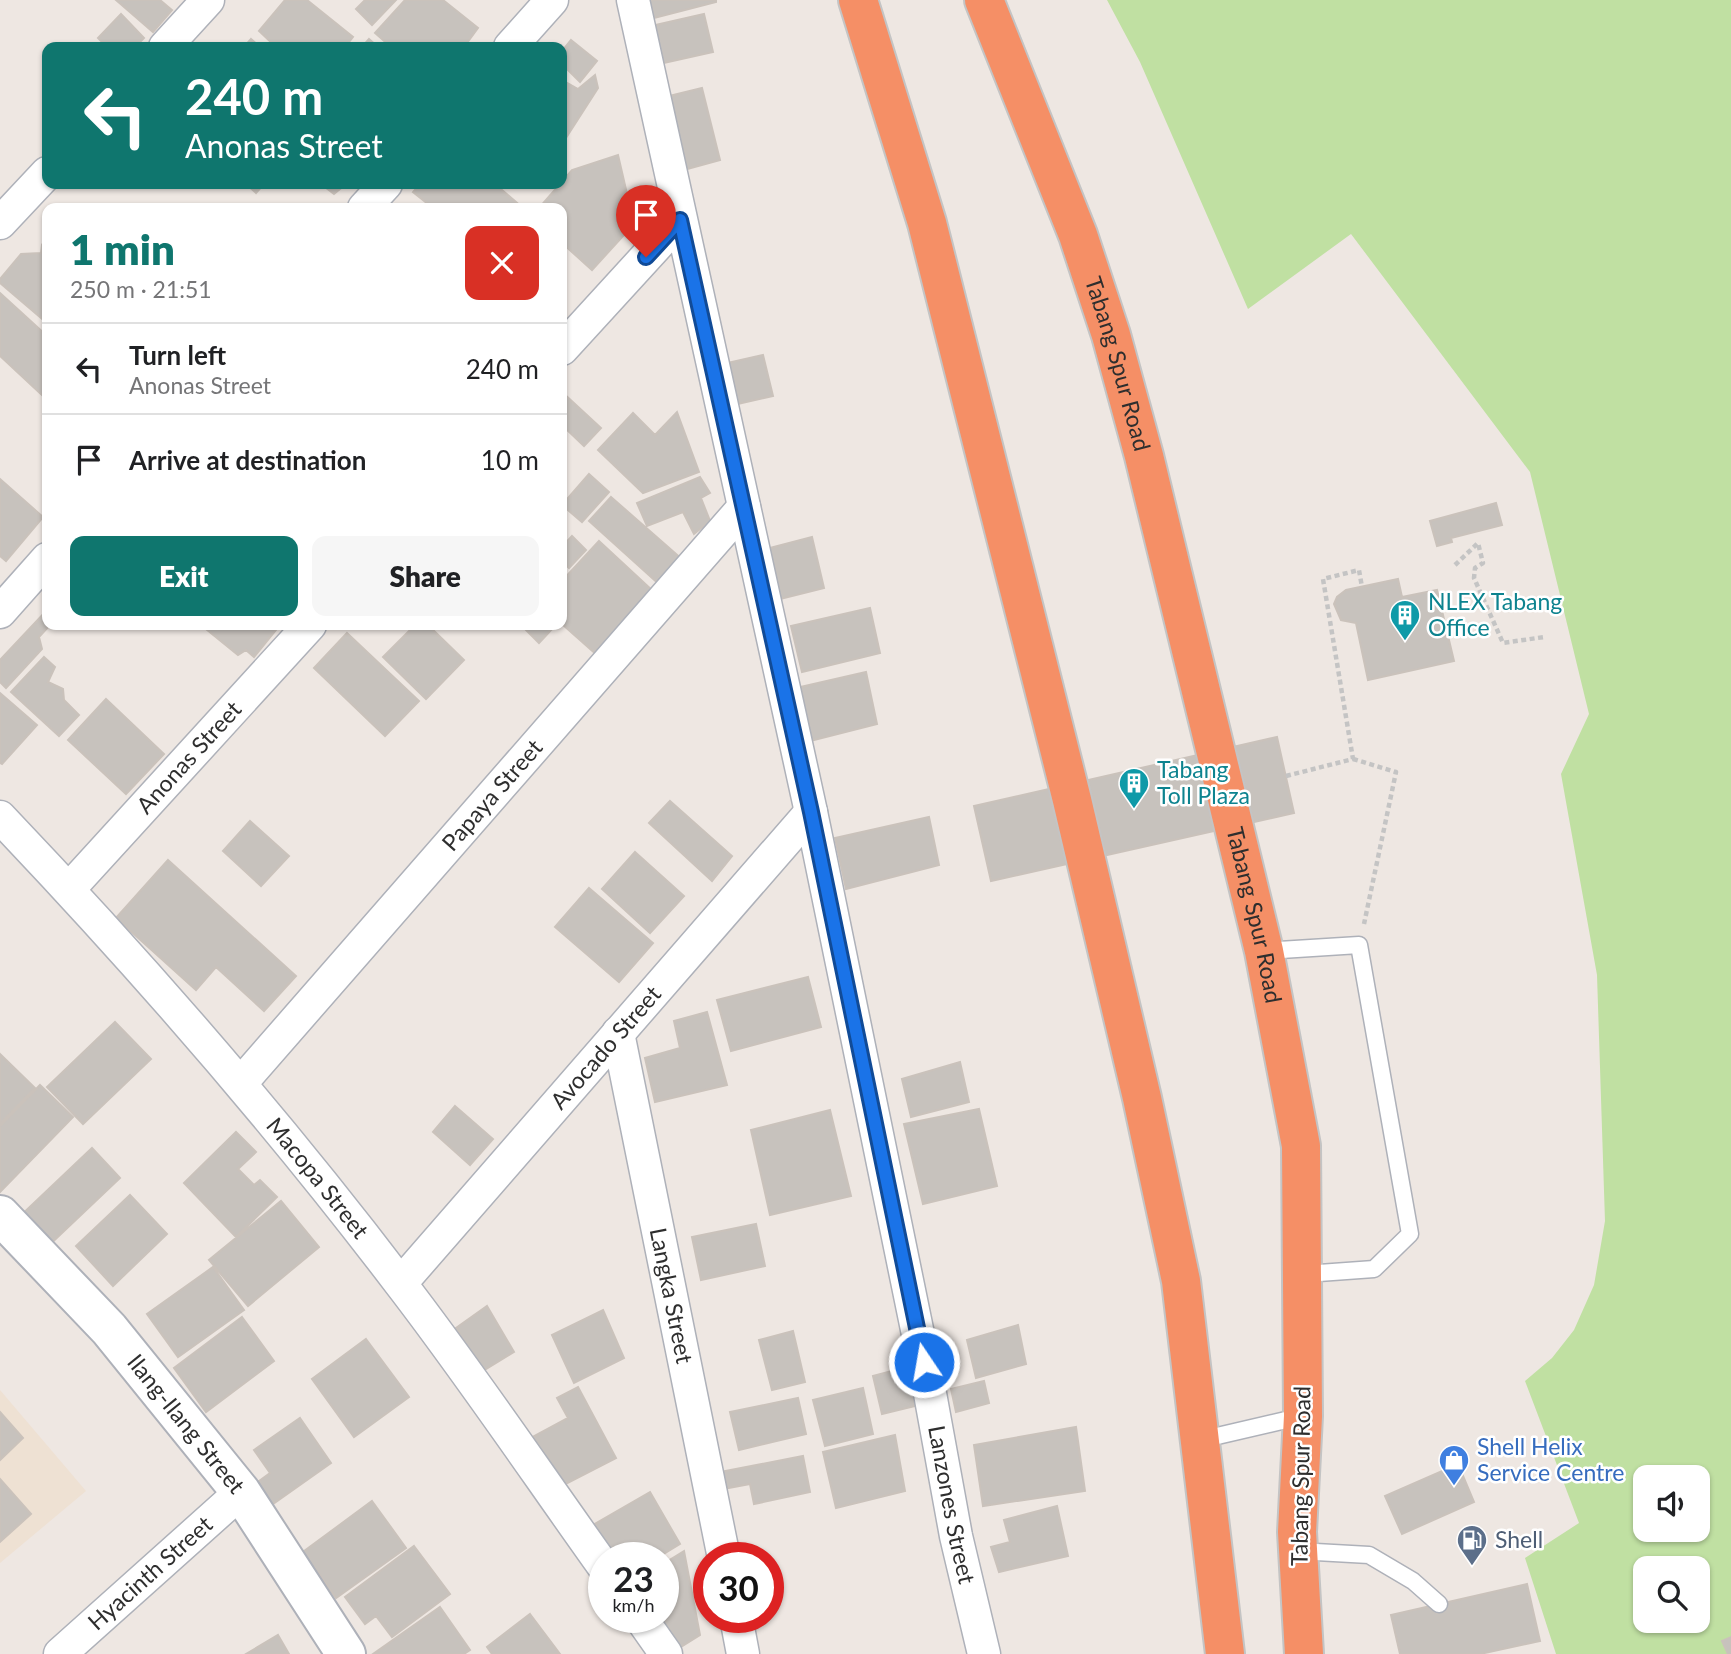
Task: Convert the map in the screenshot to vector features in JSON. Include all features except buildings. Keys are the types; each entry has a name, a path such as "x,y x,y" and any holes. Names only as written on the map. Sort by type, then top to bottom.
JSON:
{"highway":[{"path":"858,0 927,223 1075,814 1142,1098 1181,1281 1225,1654"},
{"name":"Tabang Spur Road","path":"984,0 1078,235 1111,335 1144,456 1264,951 1301,1146 1303,1416 1298,1551 1304,1654"}],"street":[{"path":"170,42 208,0"},
{"path":"514,42 552,0"},
{"name":"Lanzones Street","path":"633,0 811,812 927,1375 956,1536 984,1654"},
{"path":"0,223 42,178"},
{"path":"369,203 381,189"},
{"path":"567,344 680,220"},
{"name":"Papaya Street","path":"241,1083 744,507"},
{"path":"0,612 42,565"},
{"name":"Anonas Street","path":"69,889 305,630"},
{"name":"Avocado Street","path":"401,1283 811,812"},
{"name":"Macopa Street","path":"0,817 69,889 241,1083 401,1283 588,1545"},
{"name":"Langka Street","path":"618,1032 721,1542"},
{"name":"Ilang-Ilang Street","path":"0,1215 109,1329 241,1492 346,1654"},
{"name":"Hyacinth Street","path":"60,1654 241,1492"},
{"path":"651,1633 666,1654"},
{"path":"739,1633 744,1654"}],"lane":[{"path":"1264,951 1359,946 1410,1234 1374,1269 1304,1274"},
{"path":"1200,1440 1303,1416"},
{"path":"1298,1551 1369,1555 1413,1581 1439,1604"}],"path":[{"path":"1455,565 1478,544 1483,563 1475,568 1474,578 1503,643 1544,637"},
{"path":"1353,759 1323,579 1359,570 1362,587"},
{"path":"1286,776 1353,759 1396,772 1359,946"}],"shaded area":[{"path":"0,1390 86,1491 0,1563"}],"green space":[{"path":"1107,0 1731,0 1731,1654 1556,1654 1525,1558 1579,1523 1525,1381 1552,1358 1574,1330 1594,1285 1605,1221 1597,975 1561,774 1589,714 1530,472 1351,234 1248,309 1140,62"}],"place":[{"name":"NLEX Tabang Office","path":"1405,642"},
{"name":"Tabang Toll Plaza","path":"1134,810"},
{"name":"Shell Helix Service Centre","path":"1454,1487"},
{"name":"Shell","path":"1472,1567"}],"route":[{"path":"646,257 680,220 811,812 924,1362"}]}
